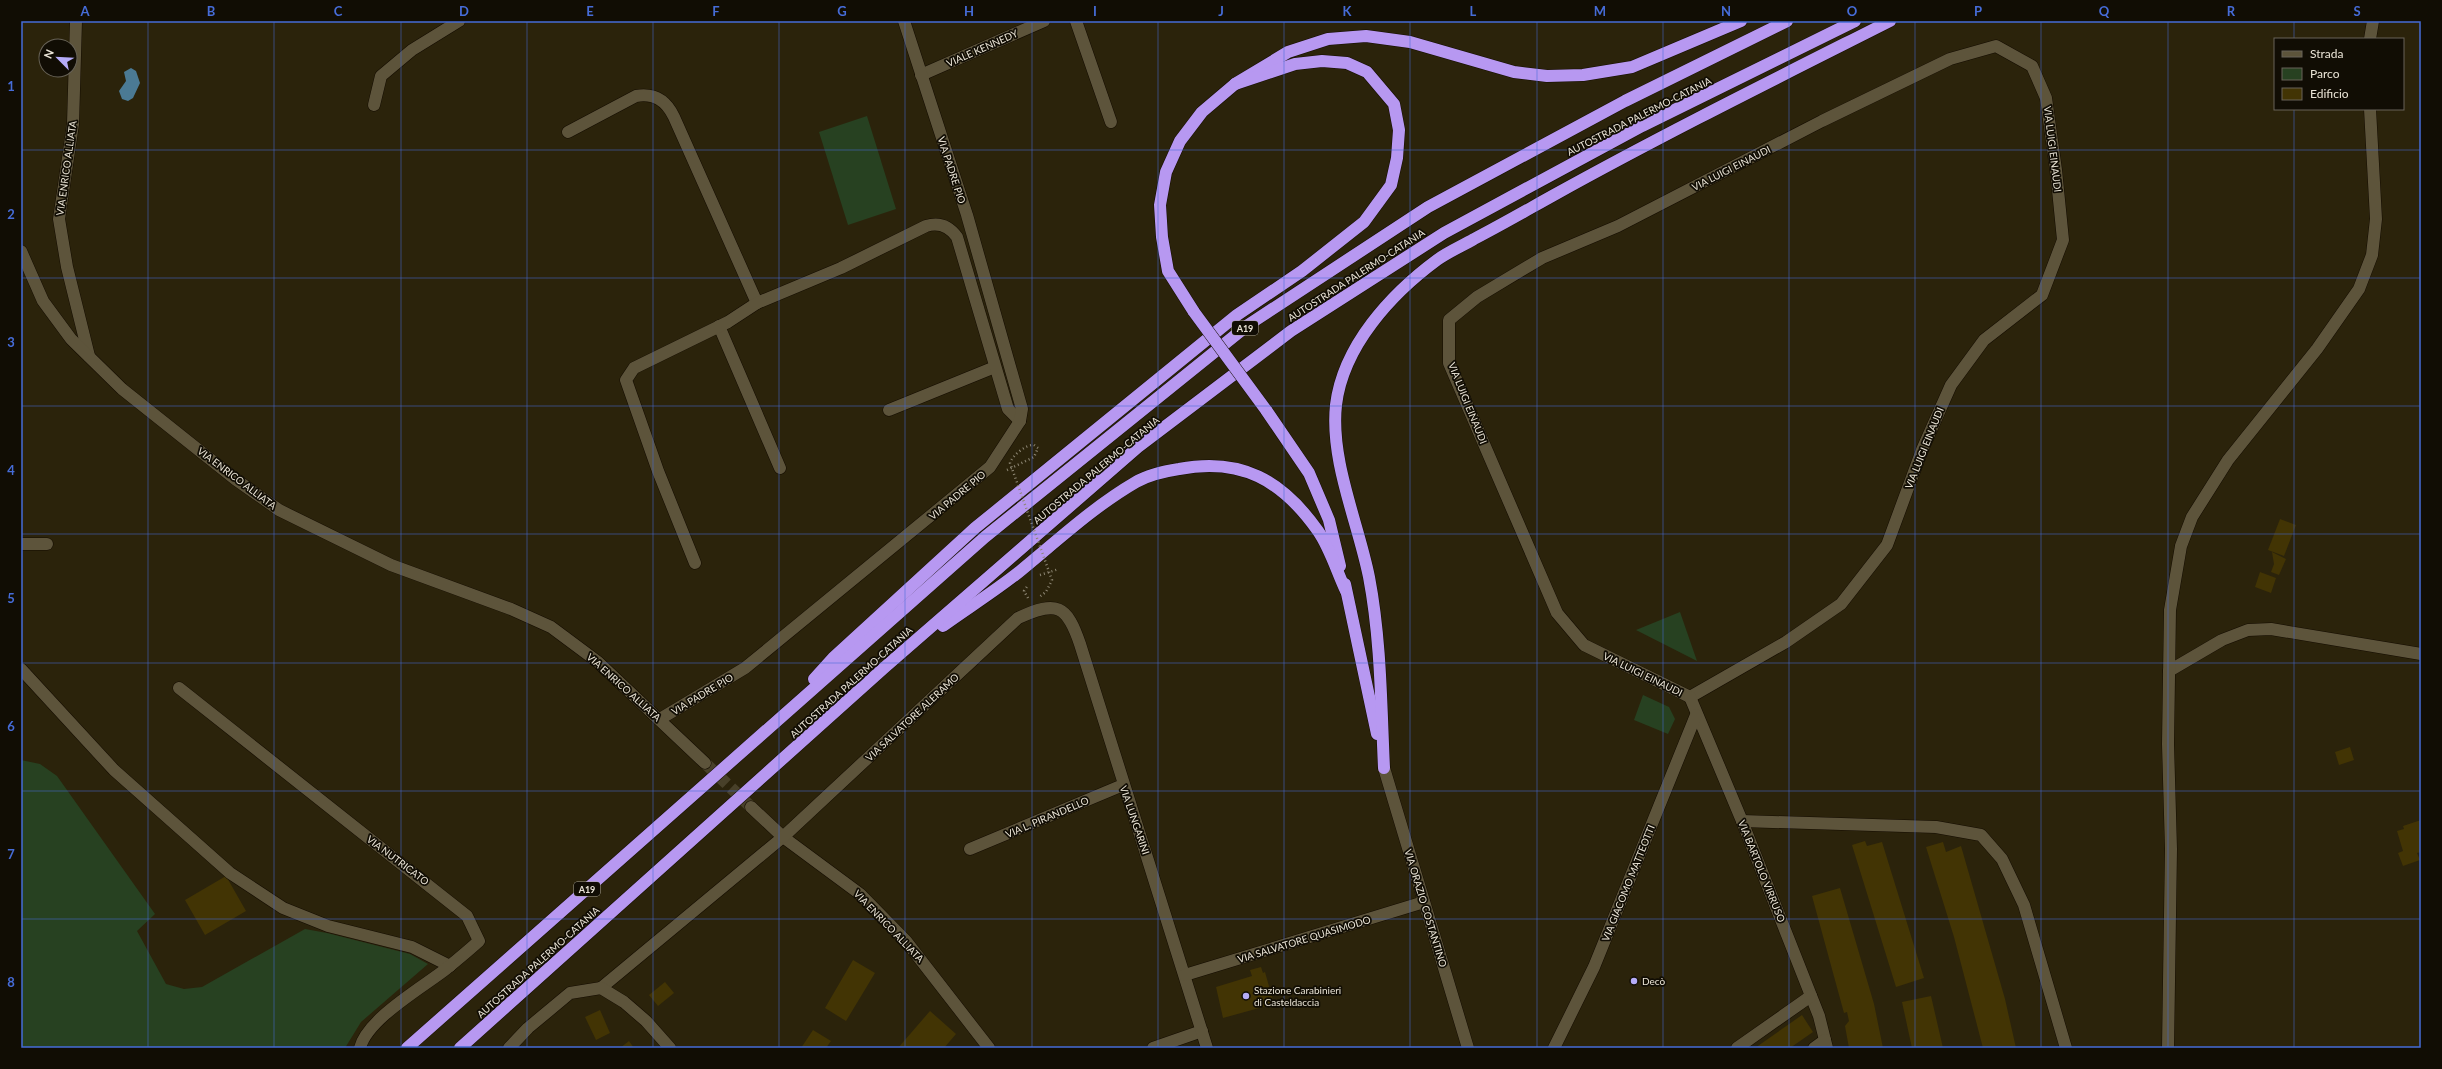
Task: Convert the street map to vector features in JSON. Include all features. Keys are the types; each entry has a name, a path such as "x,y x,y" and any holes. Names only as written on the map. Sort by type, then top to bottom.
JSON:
{"highway":[{"path":"1384,768 1330,520 1309,473 1266,410 1194,312 1168,271 1162,237 1160,205 1166,172 1180,141 1202,112 1235,84 1288,52 1328,39 1366,36 1410,42 1514,72 1547,76 1583,75 1632,66 1741,21"},
{"name":"AUTOSTRADA PALERMO-CATANIA","path":"407,1048 766,729 985,537 1248,325 1428,207 1625,101 1787,21"},
{"name":"AUTOSTRADA PALERMO-CATANIA","path":"460,1048 885,667 1138,447 1291,331 1444,233 1642,126 1855,21"},
{"path":"1384,768 1378,632 1367,570 1338,462 1336,404 1345,372 1357,346 1376,319 1398,294 1438,259 1650,141 1890,21"},
{"path":"766,729 833,658 975,528 1238,315 1302,271 1364,222 1391,185 1397,158 1400,130 1394,104 1367,72 1347,63 1322,61 1295,64 1235,84"},
{"path":"885,667 1018,573 1088,513 1138,481 1169,471 1195,466 1218,465 1247,470 1275,484 1302,510 1319,532 1346,591"}],"street":[{"name":"VIA ENRICO ALLIATA","path":"76,21 73,124 59,219 66,267 89,356 122,389 235,479 279,510 391,565 511,608 551,628 598,662 660,719 705,764"},
{"path":"374,105 381,76 412,50 459,21"},
{"name":"VIA PADRE PIO","path":"660,719 745,668 990,468 1020,421 1022,409 1012,369 967,215 904,21"},
{"path":"1076,21 1111,122"},
{"path":"2370,38 2373,21"},
{"name":"VIALE KENNEDY","path":"921,75 1038,22"},
{"name":"VIA LUIGI EINAUDI","path":"1996,46 2032,66 2046,98 2056,170 2063,240 2042,295 1984,340 1951,385 1922,450 1887,546 1841,604 1786,642 1690,697 1584,645 1557,613 1449,363 1450,320 1477,297 1542,258 1618,226 1822,121 1950,59 1996,46"},
{"path":"568,132 636,96 646,95 663,101 674,117 757,303"},
{"path":"2168,1048 2171,849 2168,744 2170,610 2181,546 2192,517 2228,460 2344,313 2359,290 2372,255 2376,219 2370,110"},
{"path":"695,563 658,471 626,380 634,368 720,326 757,303 841,268 926,226 940,225 952,231 957,237 1008,409 1020,421"},
{"path":"21,251 43,301 71,339 89,356"},
{"path":"720,326 780,468"},
{"path":"889,410 995,367"},
{"path":"21,544 48,544"},
{"name":"VIA LUNGARINI","path":"1047,607 1064,612 1073,623 1207,1048"},
{"name":"VIA SALVATORE ALERAMO","path":"601,988 783,837 1018,618 1047,607"},
{"path":"2169,671 2222,640 2248,630 2271,629 2421,654"},
{"path":"21,669 114,770 230,873 283,908 328,926 412,947 450,966"},
{"name":"VIA NUTRICATO","path":"179,688 467,916 479,941 450,966 395,1005 371,1030 360,1048"},
{"name":"VIA BARTOLO VIRRUSO","path":"1690,697 1696,715 1742,821 1819,1016 1826,1044"},
{"name":"VIA GIACOMO MATTEOTTI","path":"1554,1048 1594,967 1696,715"},
{"name":"VIA ORAZIO COSTANTINO","path":"1384,768 1468,1048"},
{"name":"VIA L. PIRANDELLO","path":"970,849 1123,785"},
{"name":"VIA ENRICO ALLIATA","path":"751,807 783,837 865,899 906,941 948,992 989,1048"},
{"path":"1742,821 1936,827 1981,835 2002,859 2024,905 2066,1048"},
{"name":"VIA SALVATORE QUASIMODO","path":"1185,975 1424,902"},
{"path":"509,1048 528,1028 570,993 601,988 624,1002 646,1021 670,1048"},
{"path":"1738,1048 1811,996"},
{"path":"1153,1048 1202,1031"},
{"path":"1814,1048 1826,1044"}],"path":[{"path":"990,468 1001,472 1022,464 1034,457 1038,448 1034,445 1028,445 1011,460 1010,463 1052,580 1046,592 1029,601 1024,591 1030,582"},
{"path":"1033,578 1059,569"}],"green space":[{"path":"867,116 896,209 848,225 819,132"},
{"path":"1680,612 1697,661 1636,630"},
{"path":"1643,695 1669,707 1675,719 1668,734 1634,720"},
{"path":"21,760 40,764 57,776 155,914 137,931 166,984 184,989 202,987 305,929 327,933 410,954 428,964 361,1022 345,1048 21,1048"}],"water":[{"path":"131,68 136,71 140,83 133,98 128,101 122,99 119,91 126,81 124,72"}],"building":[{"path":"2280,519 2296,525 2284,556 2268,550"},
{"path":"2272,552 2286,559 2279,575 2271,572 2274,564"},
{"path":"2260,572 2276,578 2271,593 2255,587"},
{"path":"2350,747 2354,760 2339,765 2335,752"},
{"path":"2421,820 2421,852 2417,853 2420,860 2403,866 2398,853 2403,851 2397,831 2404,829 2403,826"},
{"path":"1865,841 1867,846 1882,842 1924,978 1896,987 1852,845"},
{"path":"1943,842 1946,852 1961,846 2005,999 2016,1048 1983,1048 1954,937 1926,847"},
{"path":"226,876 246,911 205,935 185,900"},
{"path":"1840,888 1874,1004 1883,1048 1849,1048 1845,1026 1849,1021 1847,1012 1844,1013 1812,896"},
{"path":"853,960 875,973 846,1021 825,1008"},
{"path":"1261,967 1263,973 1265,972 1274,1004 1223,1018 1216,987 1252,976 1250,970"},
{"path":"665,982 674,993 658,1006 649,995"},
{"path":"1931,996 1943,1048 1912,1048 1902,1002"},
{"path":"600,1010 610,1033 596,1040 585,1017"},
{"path":"930,1011 956,1034 944,1048 898,1048"},
{"path":"1802,1015 1813,1032 1790,1048 1755,1048"},
{"path":"813,1030 831,1041 826,1048 801,1048"},
{"path":"629,1041 634,1048 620,1048"}],"tunnel":[{"path":"705,763 751,807"}],"place":[{"name":"Decò","path":"1634,981"},
{"name":"Stazione Carabinieri di Casteldaccia","path":"1246,996"}]}
